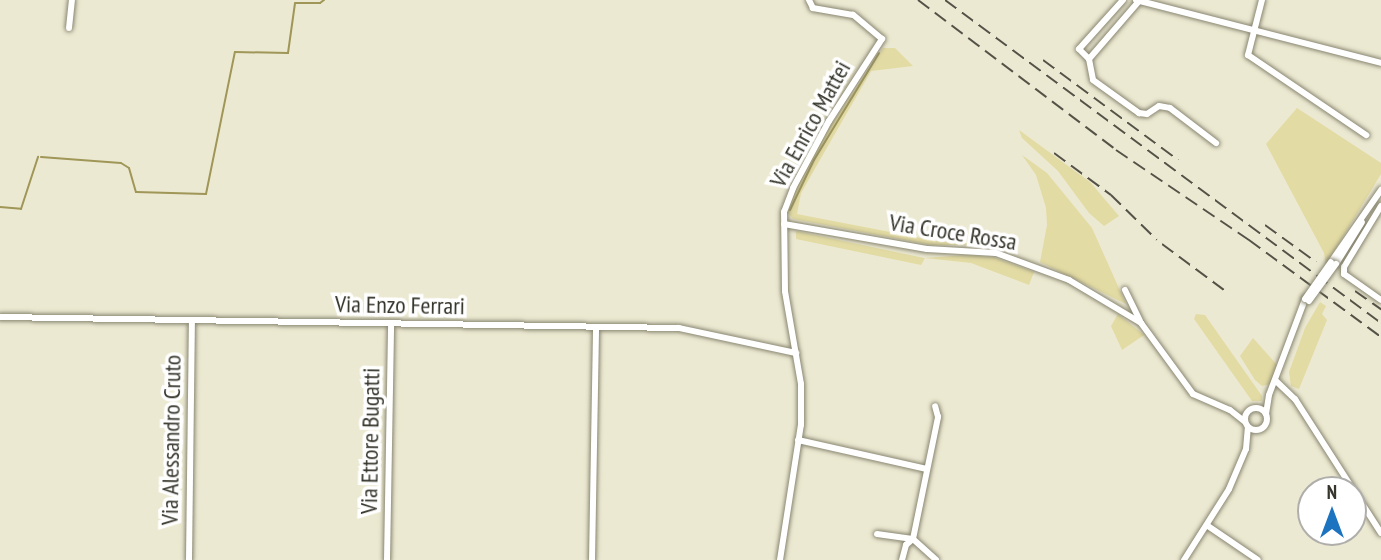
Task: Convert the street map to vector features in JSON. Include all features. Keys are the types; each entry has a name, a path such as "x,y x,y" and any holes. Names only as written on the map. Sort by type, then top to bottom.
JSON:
{"street":[{"path":"69,28 72,0"},
{"name":"Via Enrico Mattei","path":"780,560 798,440 801,384 786,302 784,212 812,150 882,38 853,15 813,8 809,0"},
{"path":"1123,0 1079,49 1089,59 1093,80 1139,113 1147,114 1159,106 1170,108 1216,142"},
{"path":"1089,59 1138,0 1381,63"},
{"path":"1262,0 1248,55 1366,135"},
{"path":"1184,560 1229,489 1248,442 1266,422 1269,395 1307,300 1381,190"},
{"path":"1381,206 1344,267 1345,274 1381,300"},
{"name":"Via Croce Rossa","path":"784,224 927,249 972,249 996,253 1069,281 1141,323 1193,394 1230,410 1246,424"},
{"path":"1125,290 1141,323"},
{"name":"Via Enzo Ferrari","path":"0,317 678,328 796,353"},
{"name":"Via Alessandro Cruto","path":"189,560 192,320"},
{"name":"Via Ettore Bugatti","path":"387,560 391,324"},
{"path":"592,560 596,327"},
{"path":"1275,380 1295,399 1381,533"},
{"path":"1248,442 1246,424 1254,408 1269,395"},
{"path":"902,560 906,545 913,539 938,417 935,406"},
{"path":"1254,408 1266,414"},
{"name":"Via Croce Rossa","path":"1230,410 1254,408"},
{"path":"1246,424 1259,430"},
{"path":"798,440 927,469"},
{"path":"1208,526 1258,560"},
{"path":"877,534 913,539 936,560"}],"shaded area":[{"path":"883,48 895,48 913,66 871,71 801,193 797,214 942,242 973,241 969,245 931,245 793,219 786,211 793,191 831,125"},
{"path":"1297,108 1381,163 1381,174 1326,265 1324,253 1266,144"},
{"path":"1019,130 1090,182 1119,216 1104,226 1089,213 1058,171 1022,138"},
{"path":"1022,155 1047,173 1092,228 1126,304 1040,262 1047,225 1046,208 1036,175"},
{"path":"796,231 924,258 967,255 993,257 1034,272 1029,285 971,263 925,258 921,265 796,239"},
{"path":"1320,302 1326,306 1322,314 1327,320 1299,389 1291,386 1289,372 1305,328"},
{"path":"1118,314 1144,335 1122,350 1111,326"},
{"path":"1196,314 1205,315 1262,396 1262,401 1252,401 1194,319"},
{"path":"1253,338 1278,366 1270,384 1262,386 1255,380 1240,356"}],"waterway":[{"path":"41,157 121,163 129,168 136,192 206,194 235,52 288,53 295,3 320,3 324,0"},
{"path":"790,210 814,160 879,53"},
{"path":"0,207 21,209 38,157"}],"railway":[{"path":"918,0 1116,150 1249,240 1381,337"},
{"path":"945,0 1381,323"},
{"path":"1043,60 1178,160"},
{"path":"1054,153 1111,195 1157,240"},
{"path":"1265,225 1316,262"},
{"path":"1162,244 1224,290"},
{"path":"1355,291 1381,309"}]}
